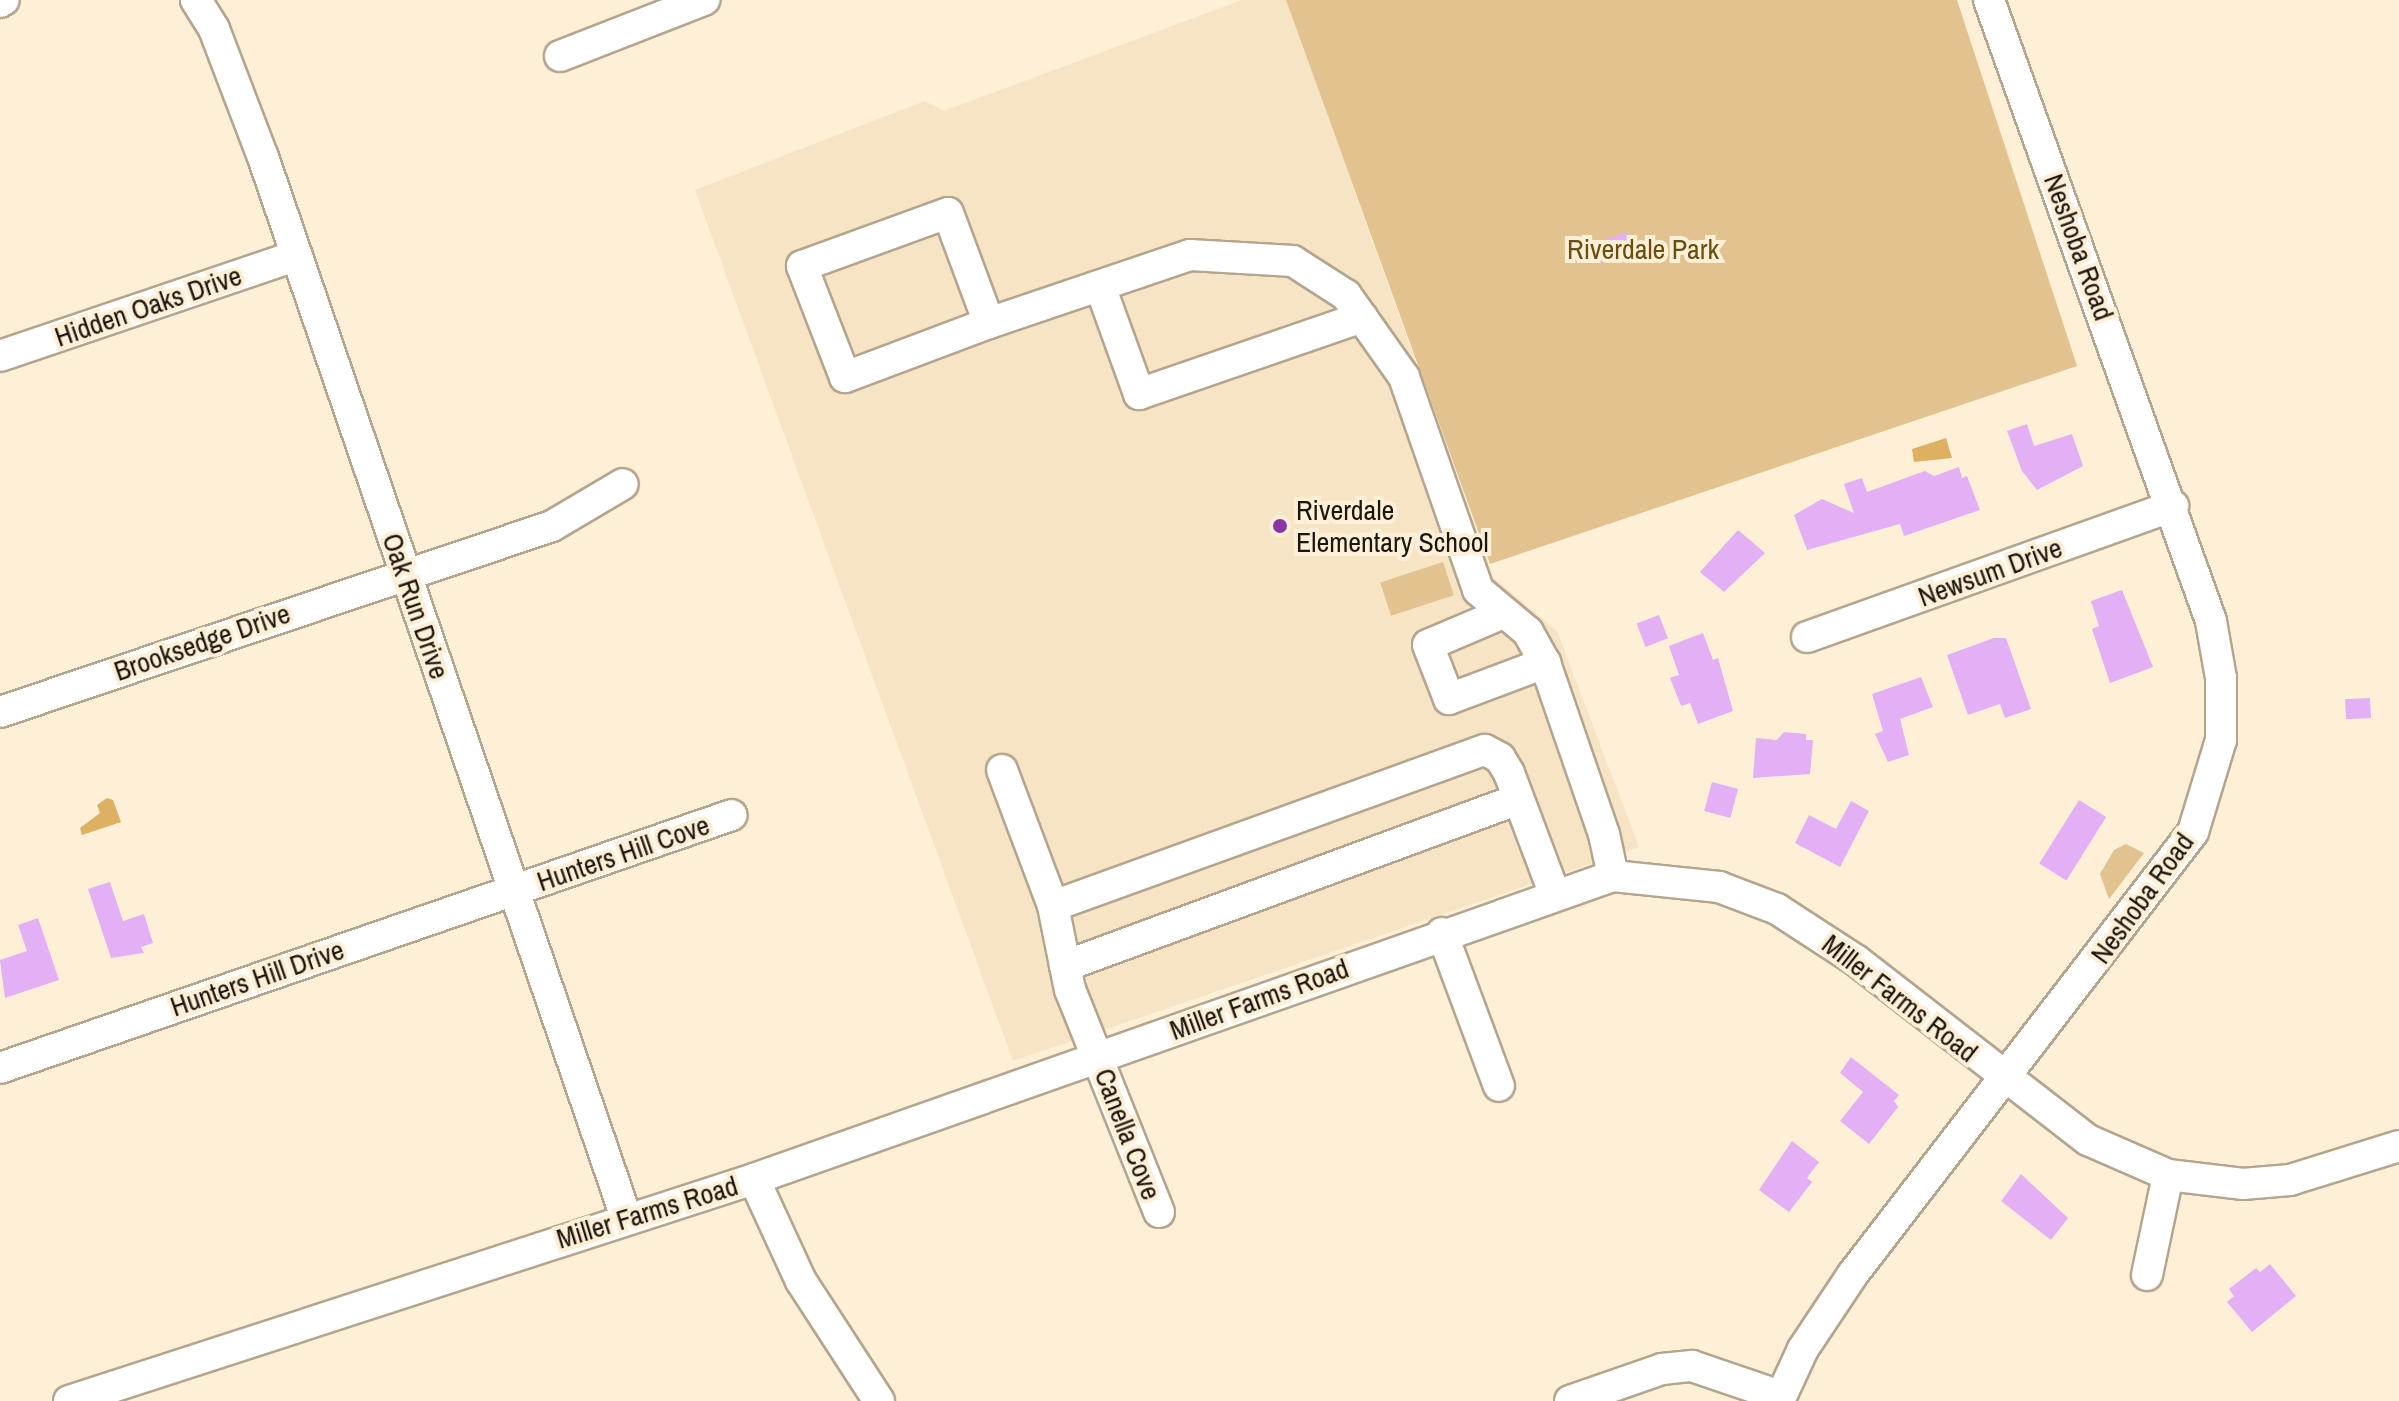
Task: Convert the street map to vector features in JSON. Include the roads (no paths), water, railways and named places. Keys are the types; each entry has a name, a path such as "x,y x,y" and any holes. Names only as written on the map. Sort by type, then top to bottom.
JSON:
{"street":[{"name":"Oak Run Drive","path":"196,0 214,29 296,256 626,1217"},
{"path":"560,56 704,0"},
{"name":"Neshoba Road","path":"1780,1399 1803,1349 1847,1281 2193,832 2208,796 2221,740 2221,678 2211,621 2173,506 1989,0"},
{"path":"989,323 948,213 802,266 845,377 989,323 1190,255 1293,261 1346,295 1404,377 1478,590 1501,614 1528,632 1545,663 1604,834 1613,876"},
{"name":"Hidden Oaks Drive","path":"0,356 296,256"},
{"path":"1100,286 1139,394 1362,317"},
{"name":"Brooksedge Drive","path":"0,712 404,573 552,526 623,484"},
{"name":"Newsum Drive","path":"1807,637 2173,506"},
{"path":"1501,614 1428,645 1449,699 1545,663"},
{"path":"1053,906 1485,750 1500,758 1554,893"},
{"name":"Canella Cove","path":"1002,770 1053,906 1065,966 1159,1212"},
{"path":"1065,966 1518,799"},
{"name":"Hunters Hill Cove","path":"515,890 732,815"},
{"name":"Miller Farms Road","path":"69,1401 626,1217 754,1179 1554,893 1613,876 1719,887 1777,909 1857,961 2005,1079 2088,1140 2168,1175 2243,1184 2290,1180 2399,1146"},
{"name":"Hunters Hill Drive","path":"0,1068 515,890"},
{"path":"1442,933 1499,1086"},
{"path":"2147,1275 2168,1175"},
{"path":"754,1179 801,1281 879,1401"},
{"path":"1570,1401 1662,1369 1692,1366 1780,1399"}],"place":[{"name":"Riverdale Elementary School","path":"1280,526"}],"park label":[{"name":"Riverdale Park","path":"1643,249"}]}
